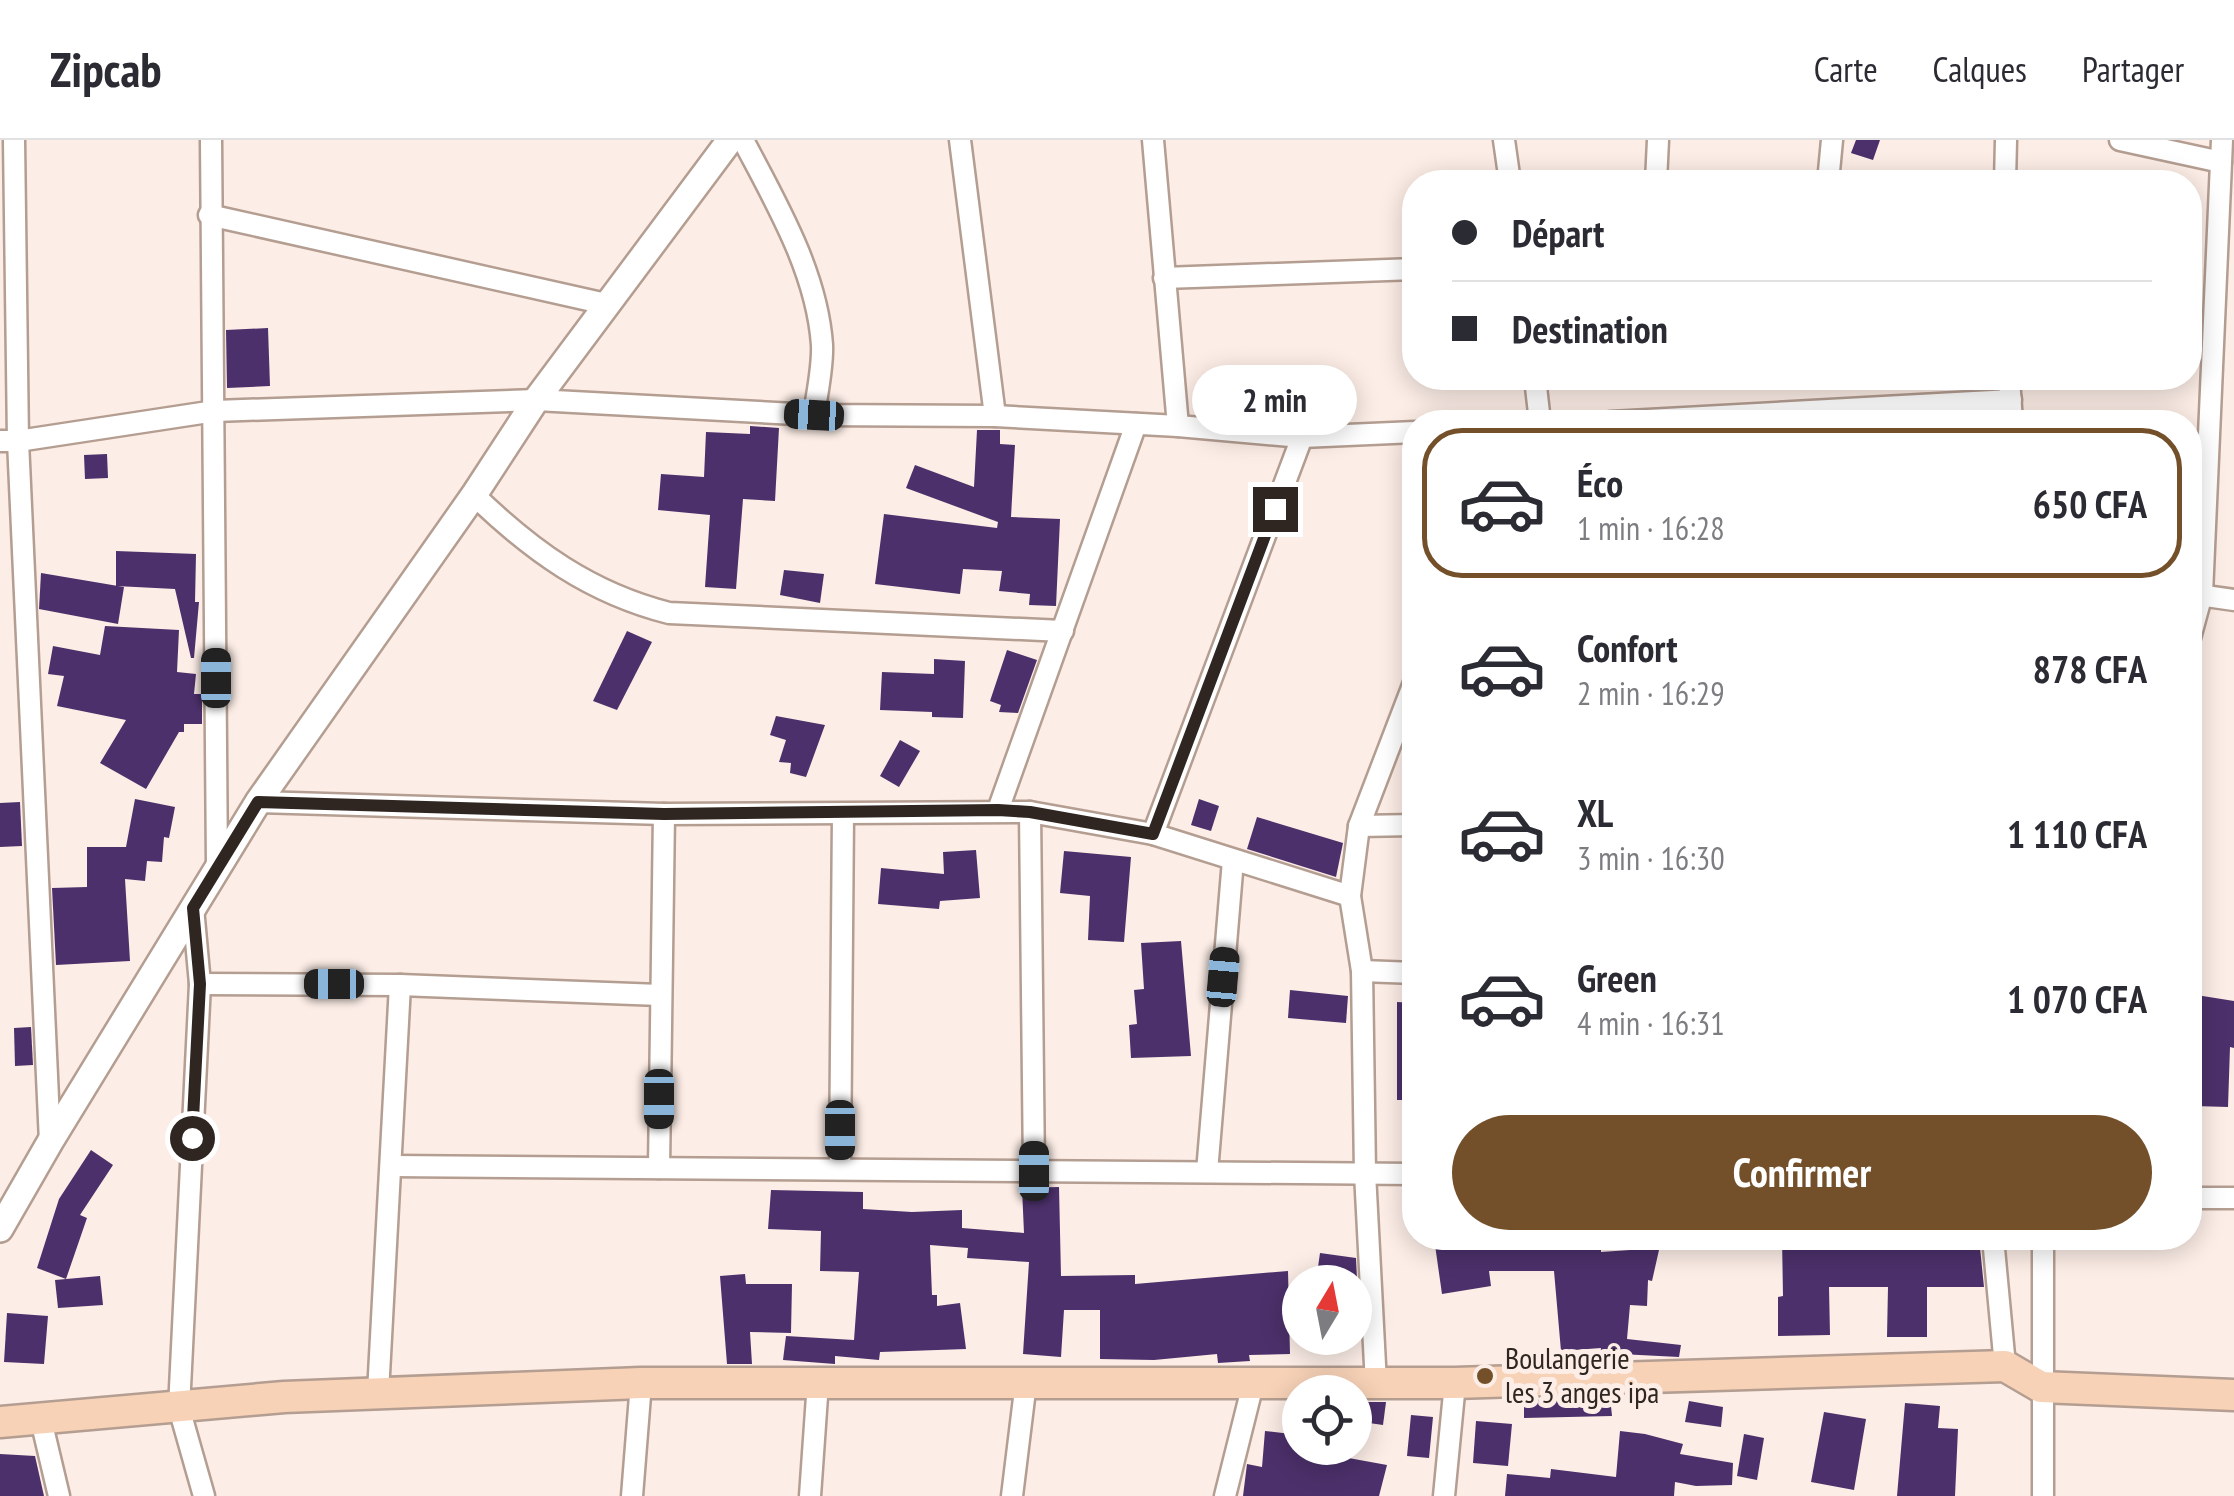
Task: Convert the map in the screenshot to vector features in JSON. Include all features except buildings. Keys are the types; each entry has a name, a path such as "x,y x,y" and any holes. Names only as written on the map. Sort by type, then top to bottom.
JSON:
{"main road":[{"path":"0,1422 284,1396 640,1383 1376,1384 2005,1366 2041,1388 2234,1394"}],"street":[{"path":"14,140 9,441 50,1142"},
{"path":"210,140 217,868"},
{"path":"960,140 995,416"},
{"path":"1153,140 1178,426"},
{"path":"1504,140 1508,170"},
{"path":"1657,170 1658,140"},
{"path":"1829,170 1832,140"},
{"path":"2005,170 2006,140"},
{"path":"2120,140 2221,162"},
{"path":"2202,533 2225,301 2222,140"},
{"path":"0,1229 258,802 474,495 536,400 726,141 793,240 814,300 822,348 814,415"},
{"path":"209,214 606,304"},
{"path":"1164,278 1402,269"},
{"path":"2010,390 2011,410"},
{"path":"9,441 215,411 536,400 814,415 995,416 1302,436 1402,432"},
{"path":"1829,410 2010,400"},
{"path":"998,810 1136,424"},
{"path":"1153,834 1302,436"},
{"path":"474,495 519,538 562,566 615,596 670,613 1063,631"},
{"path":"2202,595 2234,600"},
{"path":"1376,1384 1365,1173 1362,971 1350,896 1359,826 1402,714"},
{"path":"258,802 664,814 1030,812 1153,834 1350,896"},
{"path":"1030,812 1034,1171"},
{"path":"659,1168 664,814"},
{"path":"840,1170 843,814"},
{"path":"1359,826 1402,825"},
{"path":"1206,1172 1233,860"},
{"path":"193,908 200,984 179,1408 204,1496"},
{"path":"1362,971 1402,973"},
{"path":"200,984 400,984 660,994"},
{"path":"378,1393 400,984"},
{"path":"392,1166 1402,1174"},
{"path":"2202,1198 2234,1198"},
{"path":"1994,1250 2005,1366"},
{"path":"2043,1250 2043,1496"},
{"path":"810,1496 818,1382"},
{"path":"1012,1496 1026,1382"},
{"path":"632,1496 640,1383"},
{"path":"1444,1496 1455,1383"},
{"path":"1225,1496 1253,1384"},
{"path":"41,1420 58,1496"}],"place":[{"name":"Boulangerie les 3 anges ipa","path":"1485,1376"}],"route":[{"path":"192,1138 200,984 193,908 258,802 664,814 998,810 1153,834 1275,509"}]}
